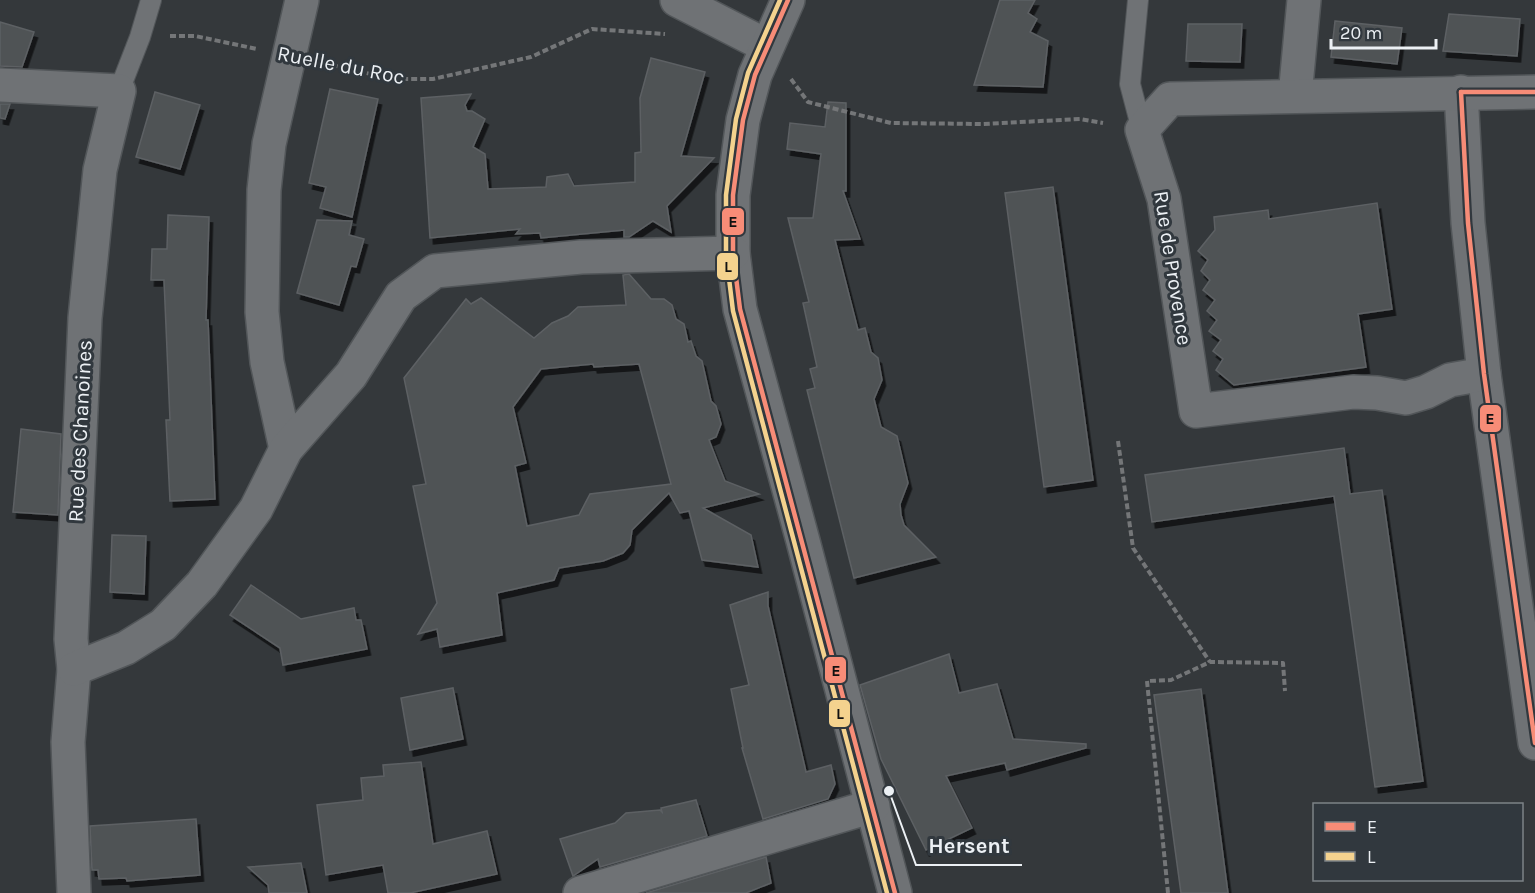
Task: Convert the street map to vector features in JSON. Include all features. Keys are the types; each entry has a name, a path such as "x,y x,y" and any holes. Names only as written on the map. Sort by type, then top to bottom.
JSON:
{"street":[{"path":"286,449 267,362 262,312 262,242 269,144 302,0"},
{"path":"677,0 767,46"},
{"path":"788,0 755,75 743,120 733,195 733,253 740,309 895,893"},
{"path":"1295,96 1304,0"},
{"path":"0,85 119,91"},
{"name":"Rue des Chanoines","path":"74,893 68,742 74,669 71,639 86,318 100,170 119,91"},
{"path":"1461,92 1468,223 1484,374 1535,743"},
{"path":"1142,130 1170,99 1535,92"},
{"name":"Rue de Provence","path":"1142,130 1164,199 1196,411 1353,392 1406,398 1426,392 1450,380 1484,374"},
{"path":"74,669 126,648 163,625 202,584 256,508 286,449 351,375 401,296 435,270 581,257 733,253"},
{"path":"580,893 873,806"}],"lane":[{"path":"119,91 140,37 151,0"},
{"path":"1138,0 1130,84 1142,130"}],"path":[{"name":"Ruelle du Roc","path":"140,37 195,36 392,79 433,80 531,57 591,29 662,34 711,18"},
{"path":"767,46 808,102 891,123 983,124 1080,119 1103,123"},
{"path":"1118,441 1133,548 1210,662"},
{"path":"1168,893 1147,681 1171,680 1210,662 1283,663 1285,691"}],"building":[{"path":"1000,0 1035,0 1028,13 1037,19 1030,32 1048,41 1043,87 974,85"},
{"path":"1449,14 1520,19 1517,56 1443,51"},
{"path":"1335,21 1402,28 1397,64 1331,57"},
{"path":"0,22 34,32 22,67 0,66"},
{"path":"1188,24 1242,24 1240,62 1186,61"},
{"path":"651,58 705,72 681,156 714,158 667,206 671,232 653,221 629,237 624,237 624,230 541,238 540,233 516,234 520,229 430,238 421,98 471,94 465,105 467,111 472,111 485,119 473,147 485,154 488,189 546,187 547,177 568,174 574,186 635,182 635,153 641,152 640,98"},
{"path":"330,89 378,99 352,217 320,208 326,187 309,183"},
{"path":"155,92 200,105 180,169 136,157"},
{"path":"828,102 846,103 846,191 843,191 860,239 835,240 858,330 865,328 871,352 878,358 882,380 874,399 881,427 897,436 908,483 900,504 904,525 936,557 854,578 807,390 815,388 810,369 817,367 803,303 809,302 788,218 813,218 821,154 787,149 790,123 825,127"},
{"path":"0,104 10,104 5,119 0,118"},
{"path":"1053,187 1093,480 1044,487 1005,193"},
{"path":"1377,203 1392,309 1358,314 1366,367 1234,385 1216,370 1223,359 1213,351 1221,340 1209,331 1217,320 1207,311 1215,300 1203,290 1210,280 1201,271 1208,260 1198,251 1215,230 1214,217 1268,210 1269,219"},
{"path":"168,215 209,217 206,320 208,320 215,499 170,501 166,420 170,420 164,280 151,280 152,249 167,249"},
{"path":"317,220 352,221 349,235 364,239 356,267 351,266 339,305 297,293"},
{"path":"629,274 651,299 664,299 672,305 676,319 684,324 688,342 691,341 696,356 702,361 711,401 716,406 721,424 716,437 709,440 725,481 759,494 703,508 751,535 758,567 702,560 689,511 680,513 669,493 632,530 630,545 623,553 603,561 559,568 554,580 497,593 502,635 440,647 437,629 418,634 437,603 413,486 426,484 404,378 466,299 471,304 481,298 534,338 552,323 568,316 578,307 626,305 623,275","holes":["593,364 594,367 639,364 671,484 590,494 579,515 527,526 515,466 526,463 513,407 541,369"]},
{"path":"21,429 61,434 58,515 13,512"},
{"path":"1344,448 1350,494 1382,490 1423,781 1375,787 1334,496 1152,522 1145,475"},
{"path":"112,535 146,536 144,594 110,592"},
{"path":"251,585 301,619 354,608 356,620 361,620 367,649 283,665 280,648 230,615"},
{"path":"768,592 768,606 806,772 831,765 835,784 828,799 763,819 742,748 731,689 749,685 730,605"},
{"path":"949,654 959,693 997,684 1013,739 1086,744 1086,748 1007,770 1005,763 946,776 972,828 926,850 881,759 860,685"},
{"path":"453,688 463,739 410,750 401,698"},
{"path":"1201,689 1228,893 1181,893 1154,695"},
{"path":"421,762 433,844 487,831 497,874 410,893 388,893 383,865 326,875 317,805 363,800 361,778 384,776 383,765"},
{"path":"696,800 707,836 600,867 598,859 573,876 560,839 615,823 626,813 660,810 662,812 661,808"},
{"path":"196,819 200,875 127,881 126,878 99,879 98,870 92,870 90,826"},
{"path":"766,857 771,883 746,893 646,893"},
{"path":"301,863 307,893 269,893 268,885 248,867"}],"transit line":[{"name":"L","path":"780,0 748,73 736,119 726,195 726,254 733,311 887,893"},
{"name":"E","path":"788,0 755,75 743,120 733,195 733,253 740,309 895,893"},
{"name":"E","path":"1461,92 1468,223 1484,374 1535,743"},
{"name":"E","path":"1461,92 1535,92"}],"place":[{"name":"Hersent","path":"889,791"}]}
